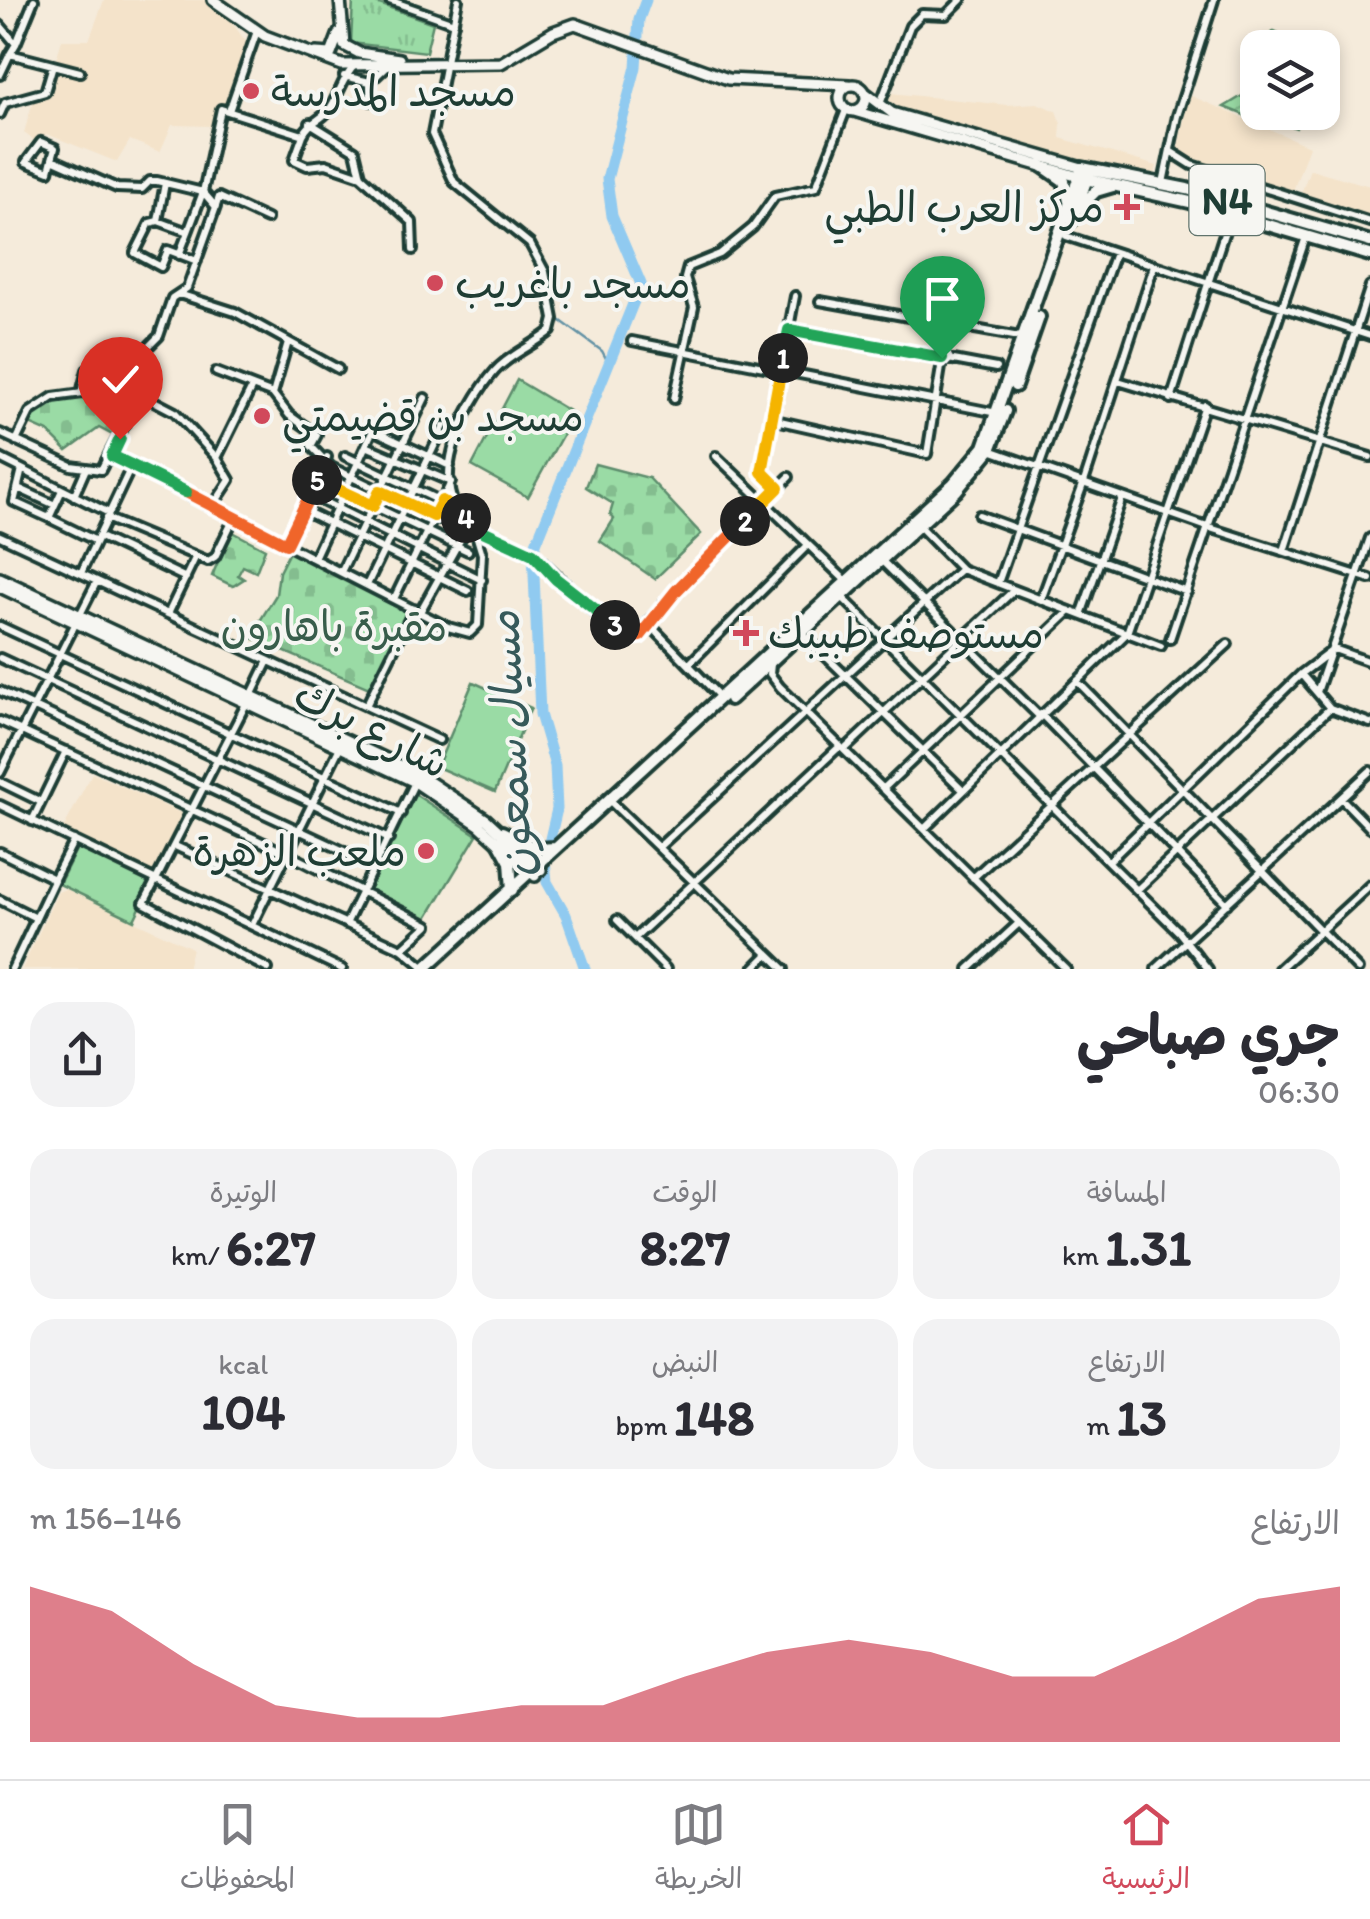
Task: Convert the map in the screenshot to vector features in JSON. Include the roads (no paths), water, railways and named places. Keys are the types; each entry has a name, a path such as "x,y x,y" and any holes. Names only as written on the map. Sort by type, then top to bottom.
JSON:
{"highway":[{"path":"424,968 803,634 953,484 984,447 1028,339 1072,210 1064,181 1041,165"},
{"name":"N4","path":"1085,173 1162,184 1370,242"},
{"name":"N4","path":"1085,173 1370,256"},
{"path":"433,969 846,581 919,526 956,491 990,450 1085,173"},
{"path":"1072,210 1096,192 1117,185"},
{"path":"1282,229 1286,216"},
{"path":"500,837 537,848 558,848"},
{"path":"500,837 510,862 512,890"}],"main road":[{"path":"213,0 258,32 328,63 501,63 553,32 575,24 728,78 849,86 864,92 879,106 915,120 1085,173"},
{"path":"340,0 342,37 350,50 426,64"},
{"path":"298,50 331,54 338,44 341,12"},
{"path":"814,85 847,108 1041,165 1085,173"},
{"path":"847,108 842,90 849,86"},
{"path":"847,108 864,104 864,92"},
{"name":"شارع برك","path":"0,578 78,618 416,773 500,837 536,871"},
{"name":"شارع برك","path":"0,587 78,618"},
{"name":"شارع برك","path":"249,698 415,782 500,837"}],"street":[{"path":"0,76 34,0"},
{"path":"389,0 454,23"},
{"path":"112,456 417,611 470,634 478,625 482,554 451,482 450,466 469,404 498,367 551,331 554,319 545,272 530,244 454,182 431,128 458,0"},
{"path":"879,106 910,26 922,14 946,15 961,0"},
{"path":"1162,184 1214,0"},
{"path":"0,24 16,44"},
{"path":"229,112 258,32"},
{"path":"10,54 80,72"},
{"path":"356,64 344,76 329,110 309,122 294,160 307,166 326,164 362,176 412,222 414,250"},
{"path":"371,101 370,82 389,64"},
{"path":"0,114 5,103 44,92 53,65"},
{"path":"344,76 370,82"},
{"path":"674,399 694,307 684,278 688,268 720,254 753,227 775,196 816,187 824,178 847,108"},
{"path":"179,255 203,192 221,109 303,135"},
{"path":"309,122 355,151 362,176"},
{"path":"41,142 55,148 52,159 50,171 26,162 41,142"},
{"path":"1170,151 1192,166 1370,222"},
{"path":"52,159 117,188 142,188 150,180 203,192 216,207"},
{"path":"158,221 165,183"},
{"path":"0,434 85,471 101,470 112,456 130,412 128,387 141,354 159,336 178,294 187,288 219,197 267,219"},
{"path":"1170,399 1230,213"},
{"path":"188,232 158,221 150,224 135,253 160,267 168,250 196,261"},
{"path":"1066,236 1370,336"},
{"path":"1170,638 1306,236"},
{"path":"998,583 1115,253"},
{"path":"1041,600 1154,266"},
{"path":"1284,551 1370,286"},
{"path":"178,294 235,312 338,369"},
{"path":"778,488 762,472 795,296"},
{"path":"820,301 1028,339"},
{"path":"772,419 927,454 948,324"},
{"path":"789,330 996,368"},
{"path":"632,341 997,413"},
{"path":"274,394 288,342"},
{"path":"81,393 87,370"},
{"path":"216,372 274,394 289,415 317,435 312,446 332,466 464,532"},
{"path":"1118,381 1370,457"},
{"path":"217,458 252,386"},
{"path":"16,441 30,412 53,397 128,387 175,412 217,458 230,480 214,506"},
{"path":"341,572 425,398"},
{"path":"924,829 1128,633 1205,405"},
{"path":"367,586 444,426"},
{"path":"314,558 373,430 450,466"},
{"path":"366,446 421,473 451,482"},
{"path":"990,450 1210,528 1370,579"},
{"path":"345,456 463,514"},
{"path":"716,456 846,581"},
{"path":"0,458 107,516 196,558 212,560 234,518"},
{"path":"286,544 327,458"},
{"path":"81,573 132,465"},
{"path":"22,469 14,502 186,578"},
{"path":"74,496 85,471"},
{"path":"473,527 533,554 556,579 631,637 640,636 676,591 789,478"},
{"path":"316,479 468,551"},
{"path":"394,599 451,482"},
{"path":"18,488 55,504"},
{"path":"48,518 62,490"},
{"path":"310,494 482,580"},
{"path":"1081,615 1122,498"},
{"path":"302,510 468,591"},
{"path":"366,706 464,532 463,514"},
{"path":"980,515 1060,548 1187,592"},
{"path":"919,526 961,569 1161,646"},
{"path":"0,536 440,740"},
{"path":"1317,692 1370,538"},
{"path":"689,664 808,545"},
{"path":"168,614 196,558"},
{"path":"878,558 1227,904"},
{"path":"659,847 961,569"},
{"path":"0,773 98,581"},
{"path":"635,938 1014,590"},
{"path":"841,596 1137,890 1208,969"},
{"path":"884,789 1070,611"},
{"path":"649,624 721,698"},
{"path":"0,626 401,812"},
{"path":"803,634 963,790"},
{"path":"973,878 1228,644"},
{"path":"1334,649 1370,662"},
{"path":"1109,862 1302,674 1334,649"},
{"path":"0,658 388,839"},
{"path":"268,660 207,788 144,903 268,969"},
{"path":"772,661 768,670 780,688 1066,969"},
{"path":"1302,674 1330,708 1370,724"},
{"path":"746,684 758,679 780,688"},
{"path":"1077,681 1358,969"},
{"path":"0,691 376,866"},
{"path":"1137,890 1330,708"},
{"path":"0,720 290,855 428,925 402,949"},
{"path":"254,924 340,746"},
{"path":"32,820 66,752"},
{"path":"1156,969 1370,771"},
{"path":"0,782 42,802"},
{"path":"346,924 415,782"},
{"path":"1341,798 1370,828"},
{"path":"611,802 784,969"},
{"path":"0,806 342,969"},
{"path":"12,969 74,840"},
{"path":"175,846 402,949 424,968"},
{"path":"0,852 54,879"},
{"path":"1279,969 1370,885"},
{"path":"0,900 36,918"},
{"path":"617,920 666,969"},
{"path":"969,969 1018,923"},
{"path":"752,969 768,954"}],"waterway":[{"name":"مسيال سمعون","path":"585,969 566,915 547,882 545,860 557,809 555,766 540,714 533,551 641,284 612,216 607,179 636,67 639,19 646,0"},
{"path":"557,318 602,351 610,366"},
{"path":"501,369 527,351"},
{"path":"480,397 496,375"},
{"path":"455,496 452,472 469,417"}],"place":[{"name":"مسجد المدرسة","path":"251,91"},
{"name":"مركز العرب الطبي","path":"1127,207"},
{"name":"مسجد باغريب","path":"435,283"},
{"name":"مسجد بن قضيمتي","path":"262,416"},
{"name":"مستوصف طبيبك","path":"746,633"},
{"name":"ملعب الزهرة","path":"426,851"}],"park label":[{"name":"مقبرة باهارون","path":"334,626"}]}
